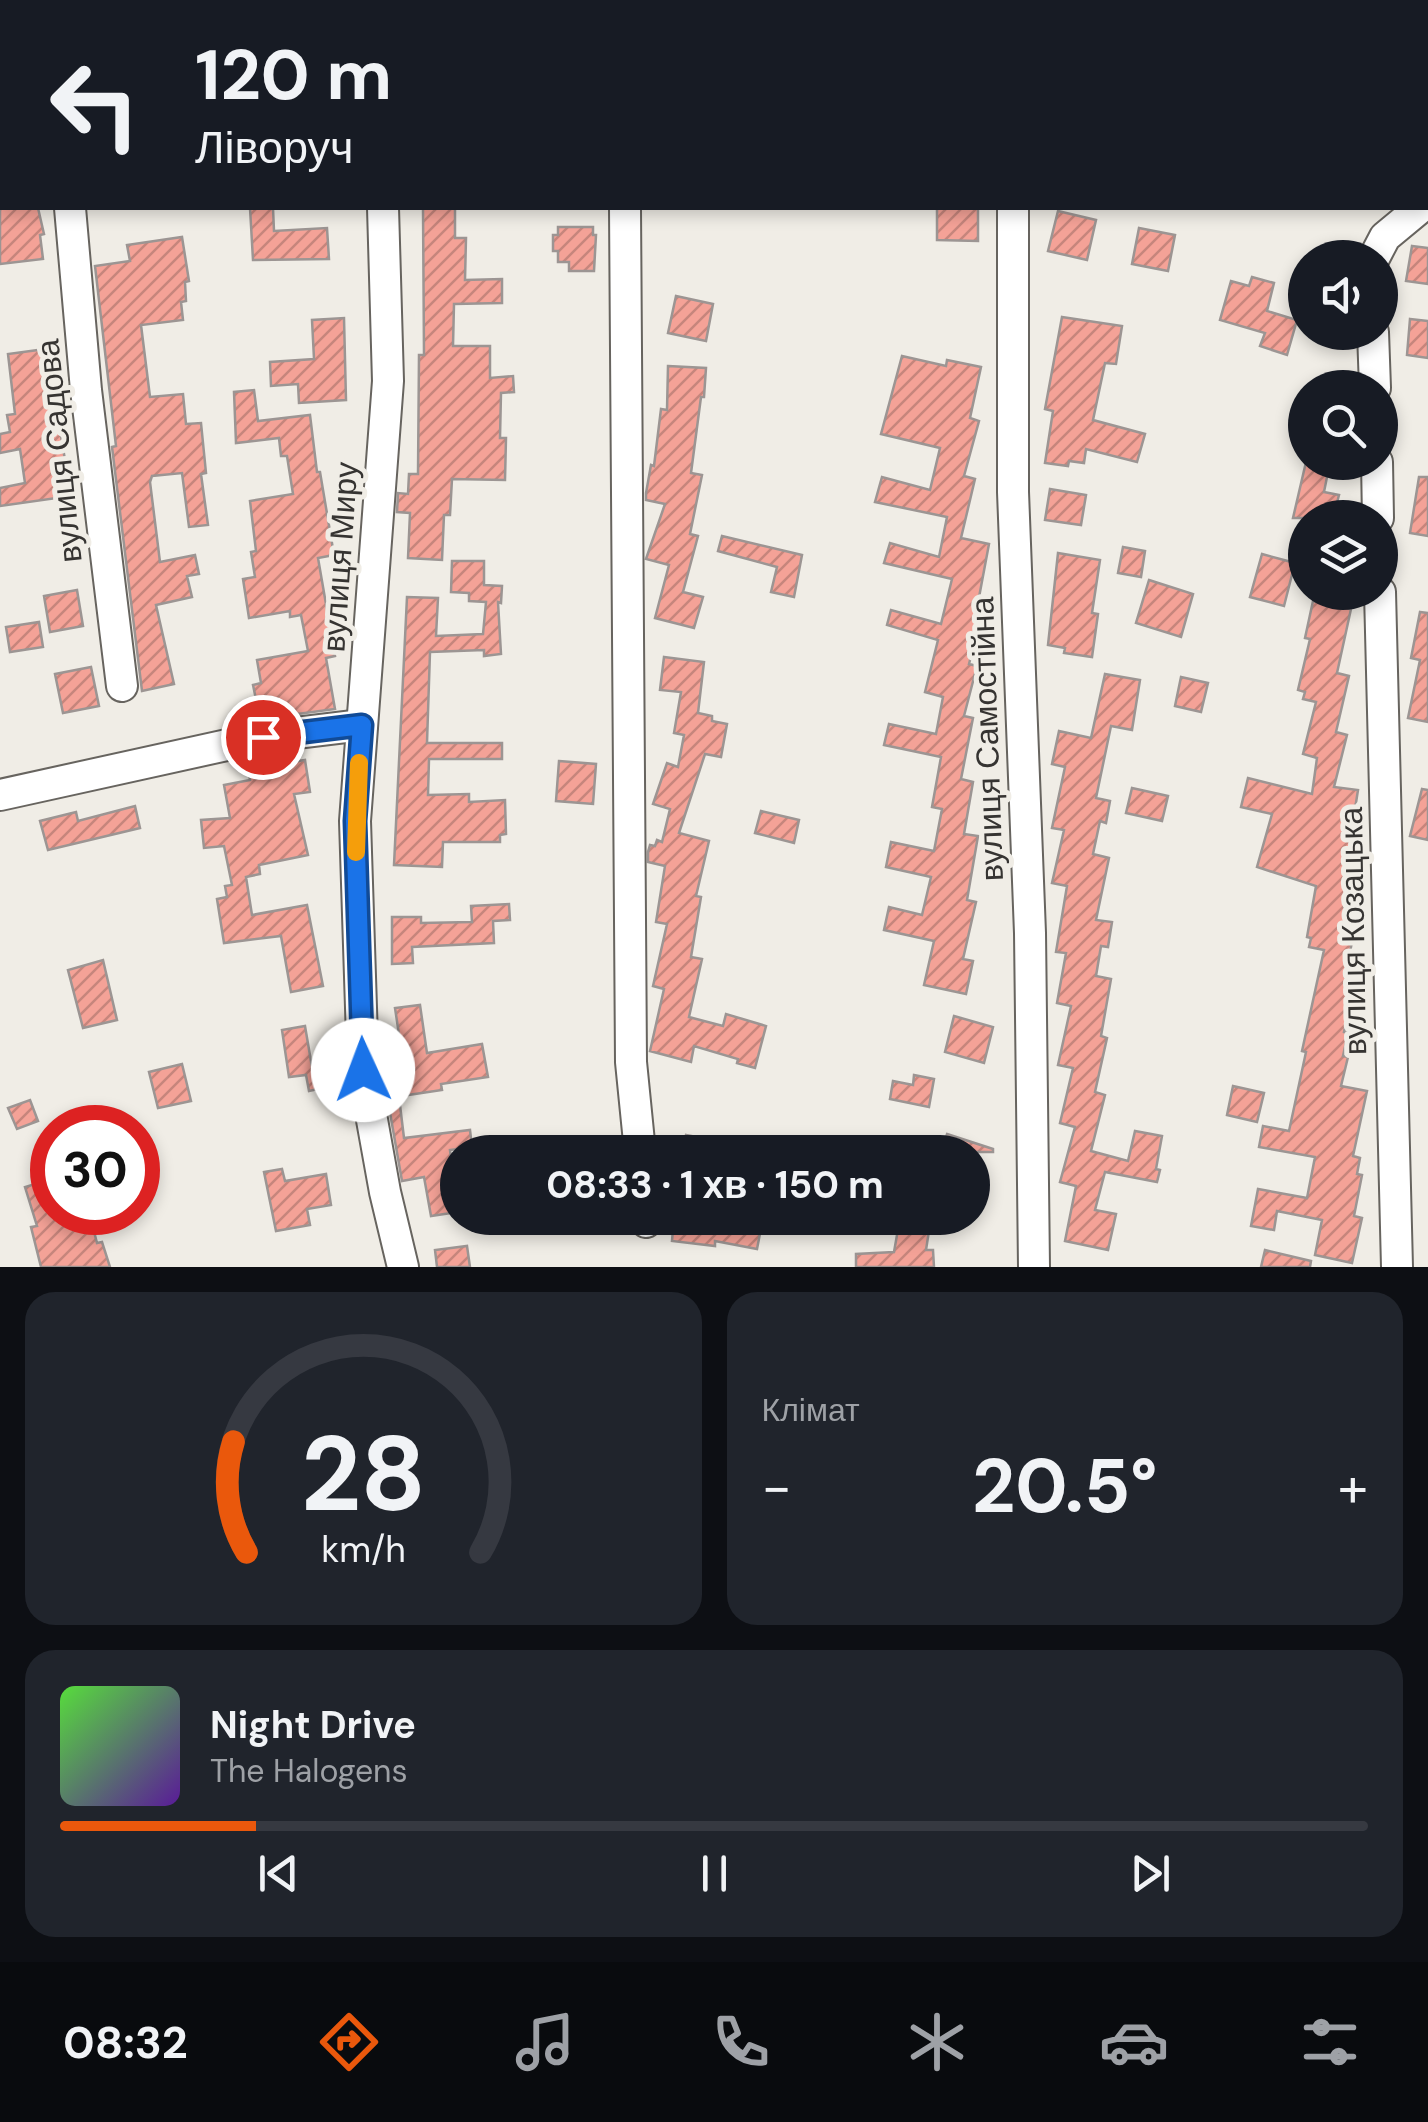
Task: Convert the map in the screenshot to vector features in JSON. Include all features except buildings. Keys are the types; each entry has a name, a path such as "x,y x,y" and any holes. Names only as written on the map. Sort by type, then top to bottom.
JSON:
{"street":[{"name":"вулиця Садова","path":"70,210 86,390 122,686"},
{"name":"вулиця Миру","path":"383,210 388,381 355,821 363,1070 384,1192 403,1267"},
{"path":"625,210 632,1062 638,1135"},
{"name":"вулиця Самостійна","path":"1013,210 1013,492 1030,933 1034,1267"},
{"path":"1384,240 1418,210"},
{"name":"вулиця Козацька","path":"1380,610 1397,1267"},
{"path":"0,795 263,737 362,725"}],"slow traffic":[{"path":"356,852 359,763"}],"route":[{"path":"263,737 362,725 355,821 363,1070"}]}
